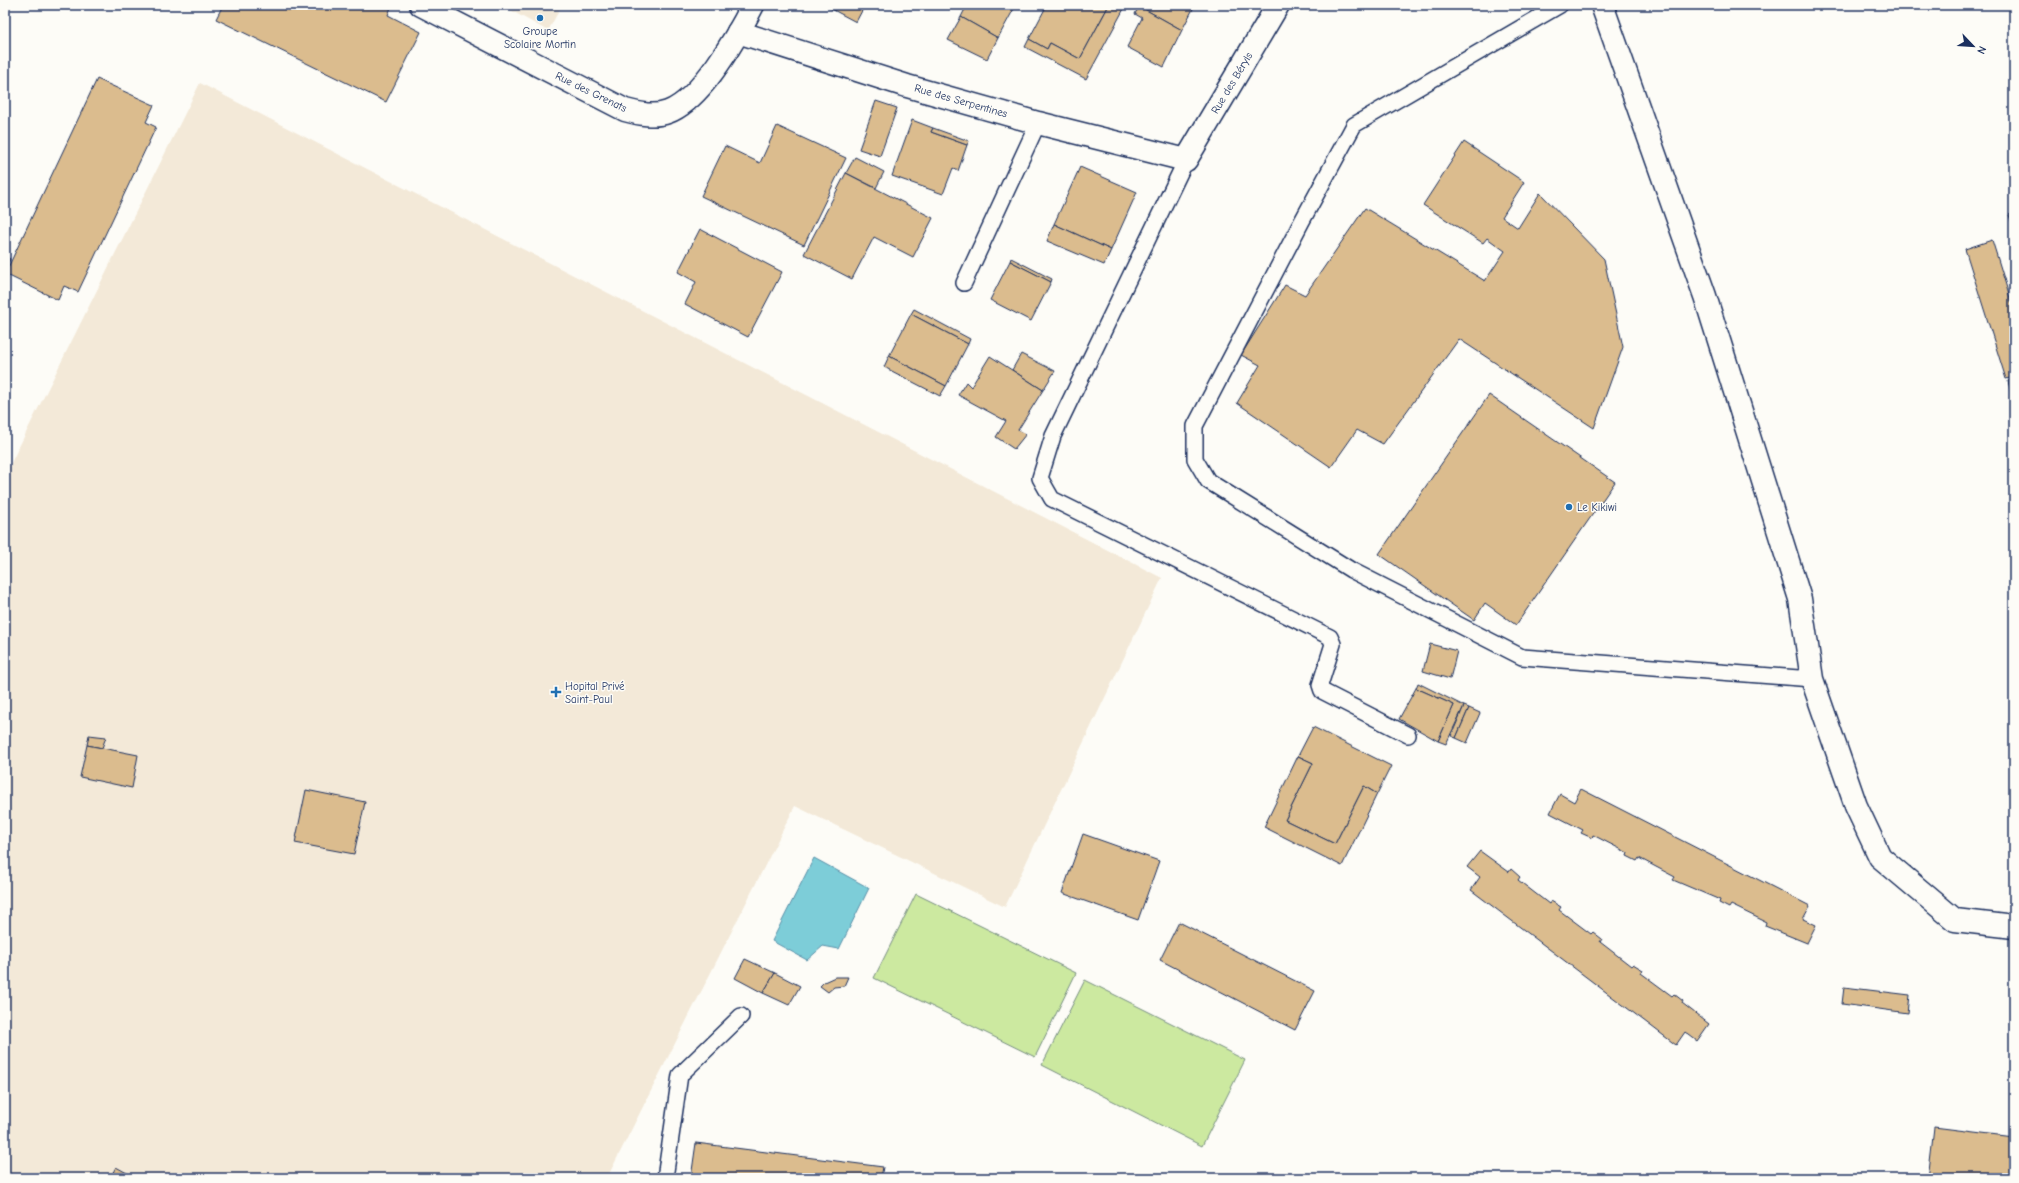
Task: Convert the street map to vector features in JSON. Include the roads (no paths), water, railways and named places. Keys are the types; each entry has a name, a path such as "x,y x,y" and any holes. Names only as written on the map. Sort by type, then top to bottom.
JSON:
{"street":[{"name":"Rue des Grenats","path":"422,5 626,110 647,115 667,112 683,104 696,93 738,32 753,5"},
{"name":"Rue des Béryls","path":"1186,160 1278,5"},
{"path":"1602,5 1705,296 1800,600 1812,679 1856,806 1880,857 1955,920 2014,927"},
{"name":"Rue des Serpentines","path":"738,32 907,86 1038,123 1186,160"}],"lane":[{"path":"1560,5 1354,125 1302,221 1196,426 1195,458 1208,481 1351,570 1522,657 1812,679"},
{"path":"964,283 1038,123"},
{"path":"1186,160 1053,436 1040,478 1052,499 1330,637 1333,644 1320,685 1322,691 1408,735"},
{"path":"665,1178 680,1075 741,1016"}],"water":[{"path":"814,858 869,888 839,949 823,946 807,960 772,941"}],"place":[{"name":"Groupe Scolaire Mortin","path":"540,18"},
{"name":"Le Kikiwi","path":"1569,507"},
{"name":"Hopital Privé Saint-Paul","path":"556,692"}]}
